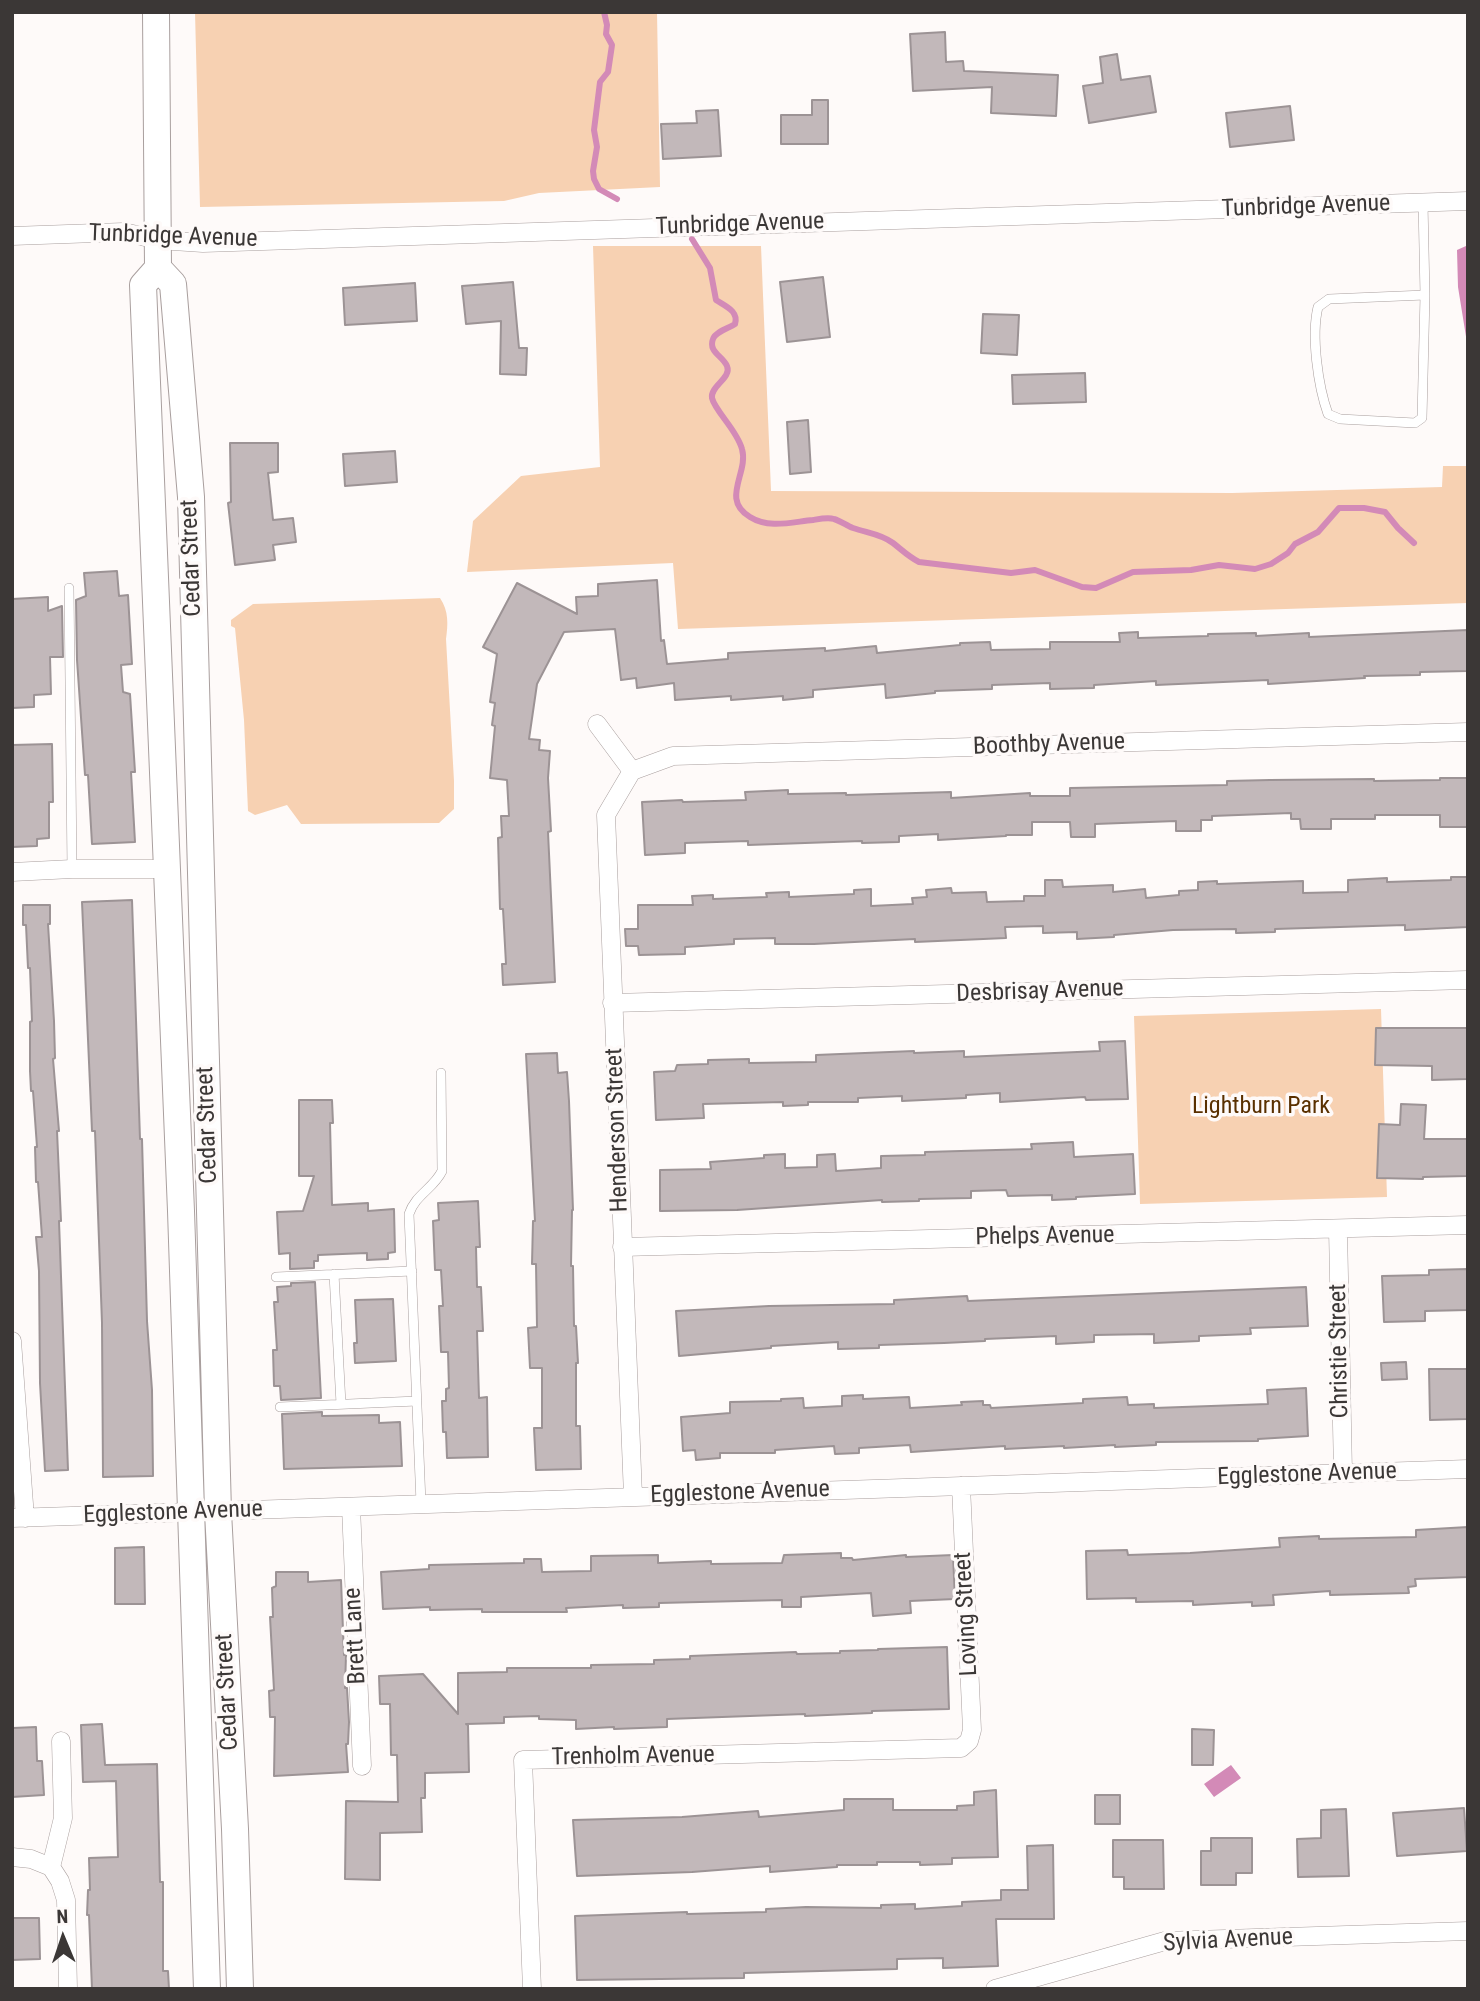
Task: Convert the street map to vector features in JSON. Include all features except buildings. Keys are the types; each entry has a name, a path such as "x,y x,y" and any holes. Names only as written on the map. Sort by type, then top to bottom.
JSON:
{"main road":[{"name":"Cedar Street","path":"156,12 158,268 143,285 168,869 207,1989"},
{"name":"Cedar Street","path":"158,268 173,284 191,497 218,1512 235,1829 240,1989"}],"street":[{"name":"Tunbridge Avenue","path":"12,236 124,232 158,240 202,243 1468,201"},
{"path":"597,724 632,771"},
{"name":"Boothby Avenue","path":"632,771 673,756 1468,732"},
{"name":"Henderson Street","path":"632,771 606,815 633,1496"},
{"path":"12,872 168,869"},
{"name":"Desbrisay Avenue","path":"612,1003 1468,980"},
{"name":"Phelps Avenue","path":"622,1247 1468,1225"},
{"name":"Christie Street","path":"1338,1229 1343,1473"},
{"path":"12,1341 19,1518"},
{"name":"Egglestone Avenue","path":"19,1518 1468,1469"},
{"name":"Loving Street","path":"961,1486 972,1730 969,1741"},
{"name":"Brett Lane","path":"351,1507 362,1766"},
{"path":"51,1867 63,1818 61,1741"},
{"name":"Trenholm Avenue","path":"531,1989 523,1760 961,1748 969,1741"},
{"path":"12,1857 31,1859 51,1867 60,1881 66,1900 68,1989"},
{"name":"Sylvia Avenue","path":"995,1989 1165,1941 1468,1931"}],"lane":[{"path":"1423,203 1424,295 1423,415 1420,421 1415,423 1340,419 1328,414 1316,346 1318,307 1329,299 1424,295"},
{"path":"69,589 72,869"},
{"path":"421,1503 409,1214 417,1199 438,1179 442,1171 441,1073"},
{"path":"276,1277 412,1271"},
{"path":"334,1274 341,1404"},
{"path":"281,1407 417,1401"}],"green space":[{"path":"195,12 657,12 660,187 539,193 504,201 200,207"},
{"path":"593,246 761,246 771,491 1232,493 1442,487 1443,466 1468,466 1468,603 678,629 673,563 467,572 473,521 521,476 600,467"},
{"path":"440,598 447,618 454,809 439,823 301,824 287,805 255,815 248,811 244,720 235,628 231,626 231,620 253,604"},
{"name":"Lightburn Park","path":"1381,1009 1387,1197 1140,1204 1134,1016"}],"shaded area":[{"path":"1466,246 1468,349 1458,287 1457,250"},
{"path":"1231,1765 1241,1778 1214,1797 1204,1784"}],"waterway":[{"path":"604,12 606,34 612,45 608,72 600,82 594,130 597,147 593,171 599,189 617,199"},
{"path":"692,239 710,268 716,300 730,309 736,319 735,324 719,332 713,339 713,347 728,370 714,390 712,398 742,449 737,502 741,510 757,521 781,524 832,518 884,538 919,562 1011,573 1035,570 1082,587 1096,588 1133,572 1191,570 1219,565 1255,569 1271,564 1288,553 1295,544 1318,532 1339,508 1364,508 1385,512 1414,543"}]}
